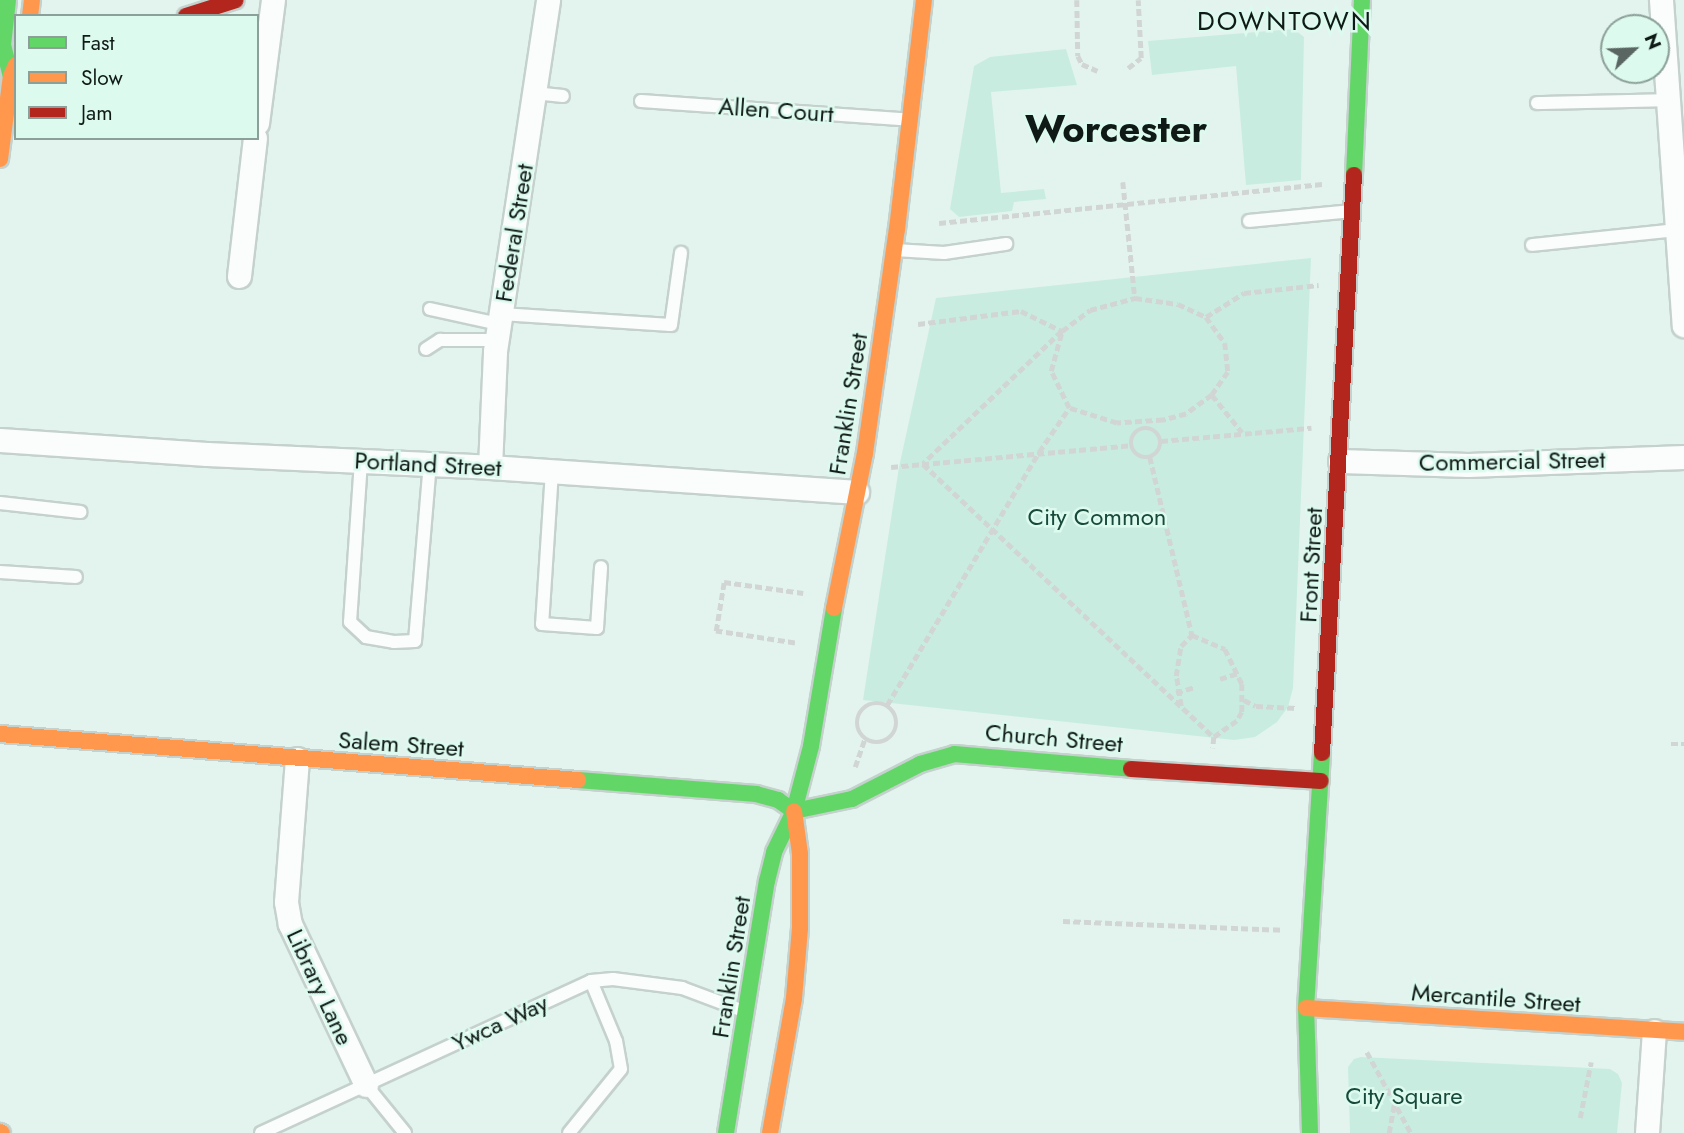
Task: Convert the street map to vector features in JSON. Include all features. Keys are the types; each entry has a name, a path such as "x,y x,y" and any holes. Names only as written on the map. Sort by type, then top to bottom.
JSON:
{"main road":[{"path":"0,159 11,74 3,45 8,0"},
{"path":"192,14 236,0"},
{"name":"Franklin Street","path":"726,1133 767,881 774,852 794,811 811,746 818,691 857,492 894,250 924,0"},
{"name":"Front Street","path":"1310,1133 1306,1008 1340,461 1362,0"},
{"name":"Salem Street","path":"0,734 756,794 778,800 794,811"},
{"name":"Church Street","path":"794,811 839,804 920,764 954,754 987,754 1208,775 1321,781"},
{"name":"Franklin Street","path":"770,1133 792,1010 800,928 800,854 794,811"},
{"name":"Mercantile Street","path":"1306,1008 1684,1032"}],"street":[{"path":"259,107 273,0"},
{"name":"Federal Street","path":"490,467 499,326 548,0"},
{"path":"1661,0 1668,100 1679,193 1678,230 1684,325"},
{"path":"239,276 256,140"},
{"name":"Portland Street","path":"0,440 490,467 857,492"},
{"name":"Commercial Street","path":"1340,461 1468,465 1684,457"},
{"name":"Library Lane","path":"297,759 286,902 290,924 366,1085"},
{"path":"1647,1133 1654,1031"}],"lane":[{"path":"534,93 563,96"},
{"path":"1536,103 1668,100"},
{"name":"Allen Court","path":"641,101 911,120"},
{"path":"1249,221 1352,211"},
{"path":"1532,245 1678,230"},
{"path":"894,250 944,253 1006,244"},
{"path":"426,349 440,340 499,326 671,325 681,253"},
{"path":"430,309 499,326"},
{"path":"361,461 350,622 366,637 394,642 415,641 430,464"},
{"path":"552,471 542,624 597,628 601,567"},
{"path":"0,503 80,512"},
{"path":"0,572 76,577"},
{"name":"Ywca Way","path":"261,1133 591,981 613,979 682,988 747,1013"},
{"path":"569,1133 621,1069 616,1041 591,981"},
{"path":"366,1085 405,1133"}],"path":[{"path":"1077,0 1078,57 1082,65 1097,71"},
{"path":"1128,68 1141,58 1138,0"},
{"path":"1123,182 1135,298"},
{"path":"939,223 1322,184"},
{"path":"1206,317 1244,293 1319,285"},
{"path":"923,464 1062,331 1090,310 1135,298 1178,304 1206,317 1225,343 1228,372 1212,395 1186,414 1144,426 1133,436 1131,445 1139,456 1150,457 1158,451 1161,441 1156,432 1144,426 1117,423 1069,408 1051,371 1062,331"},
{"path":"918,324 1021,312 1062,331"},
{"path":"1212,395 1242,433"},
{"path":"887,705 1039,452 1069,408"},
{"path":"1161,441 1311,428"},
{"path":"883,468 1131,445"},
{"path":"1150,457 1192,635"},
{"path":"923,464 1214,737"},
{"path":"794,643 716,631 724,582 803,593"},
{"path":"1192,635 1224,649 1238,673 1244,699 1237,721 1214,737 1212,754"},
{"path":"1181,707 1176,693 1176,676 1181,646 1192,635"},
{"path":"1220,679 1238,673"},
{"path":"1176,693 1195,687"},
{"path":"1244,699 1274,709 1297,708"},
{"path":"872,704 887,705 897,718 895,732 882,742 865,738 858,726 861,712 872,704"},
{"path":"855,767 865,738"},
{"path":"1671,744 1684,744"},
{"path":"1063,922 1283,930"},
{"path":"1367,1052 1410,1133"},
{"path":"1580,1118 1591,1062"},
{"path":"1389,1133 1395,1103"}],"green space":[{"path":"1294,29 1304,37 1301,180 1246,185 1236,66 1152,75 1148,41"},
{"path":"1066,49 1077,85 991,92 1001,193 1044,189 1046,199 1014,202 1012,211 959,217 950,209 974,66 990,57"},
{"name":"City Common","path":"1311,258 1293,688 1288,707 1277,722 1255,737 1234,740 863,700 899,467 936,298"},
{"name":"City Square","path":"1361,1057 1610,1069 1618,1074 1622,1083 1617,1133 1350,1133 1348,1067 1354,1059"}],"traffic: fast":[{"path":"8,0 3,45 11,76"},
{"path":"1354,175 1362,0"},
{"path":"726,1133 767,881 774,852 794,811 811,746 834,608"},
{"path":"1310,1133 1306,1008 1322,753"},
{"path":"794,811 852,799 920,764 954,754 1131,769"},
{"path":"578,780 756,794 778,800 794,811"}],"traffic: slow":[{"path":"30,14 32,0"},
{"path":"834,608 865,453 897,229 924,0"},
{"path":"0,159 14,69"},
{"path":"0,734 578,780"},
{"path":"770,1133 794,998 800,928 800,854 794,811"},
{"path":"1306,1008 1684,1032"}],"traffic: jam":[{"path":"192,14 236,0"},
{"path":"1322,753 1354,175"},
{"path":"1131,769 1321,781"}],"district":[{"name":"DOWNTOWN","path":"1285,22"},
{"name":"Worcester","path":"1116,129"}]}
